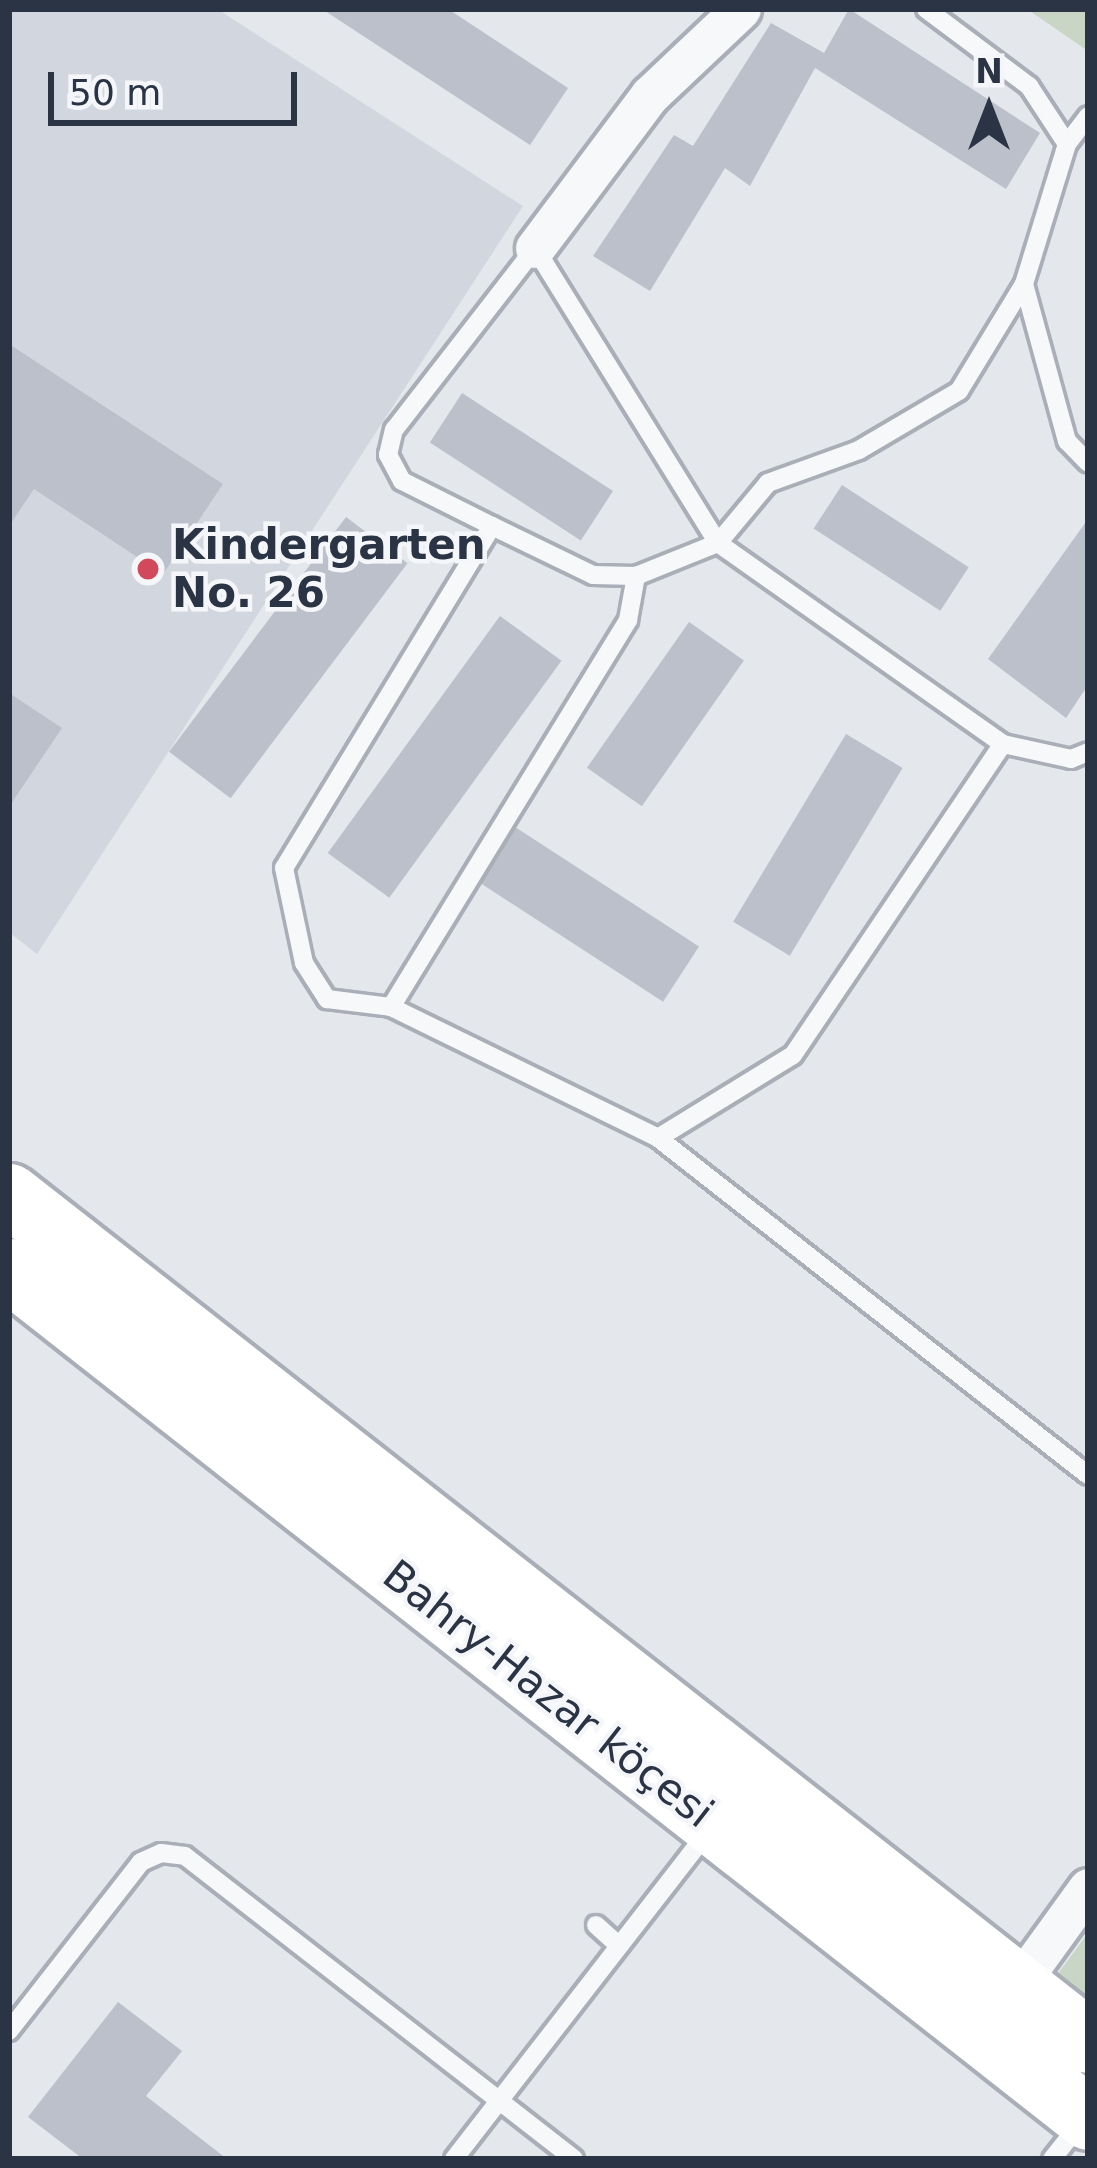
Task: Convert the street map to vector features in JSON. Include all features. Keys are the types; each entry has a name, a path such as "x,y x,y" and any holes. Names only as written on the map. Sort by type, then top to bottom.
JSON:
{"highway":[{"name":"Bahry-Hazar köçesi","path":"9,1195 477,1601 713,1824 1076,2131"},
{"name":"Bahry-Hazar köçesi","path":"9,1270 1088,2041"}],"street":[{"path":"535,248 650,94 741,9"},
{"path":"1017,1986 1088,1888"}],"lane":[{"path":"926,9 1029,86 1067,144"},
{"path":"1088,116 1067,144 1024,284 958,391 859,450 768,483 718,543 636,576 593,574 402,481 388,455 394,430 535,248 718,543 1003,744 1071,758 1088,752"},
{"path":"1024,284 1067,441 1088,463"},
{"path":"492,526 284,868 304,963 327,999 391,1007 658,1138 1088,1474"},
{"path":"391,1007 628,620 636,576"},
{"path":"658,1138 793,1055 1003,744"},
{"path":"454,2159 713,1824"},
{"path":"9,2031 141,1862 161,1852 185,1856 574,2159"},
{"path":"596,1925 619,1946"}],"shaded area":[{"name":"Kindergarten No. 26","path":"9,9 217,9 523,206 37,954 9,932"}],"green space":[{"path":"1027,9 1088,9 1088,51"},
{"path":"1088,1933 1088,2005 1054,1979"}],"building":[{"path":"322,9 448,9 568,88 530,145"},
{"path":"849,9 1040,133 1006,189 815,68 750,186 725,168 650,291 593,256 674,135 693,146 771,23 824,53"},
{"path":"9,344 223,484 163,574 34,489 9,526"},
{"path":"462,393 613,491 581,541 430,442"},
{"path":"842,485 969,567 940,611 814,529"},
{"path":"346,517 407,563 231,798 169,752"},
{"path":"1088,519 1088,685 1066,718 988,659"},
{"path":"500,616 561,661 389,898 328,853"},
{"path":"689,622 744,660 642,806 587,768"},
{"path":"9,693 62,728 9,807"},
{"path":"846,734 903,768 790,956 733,922"},
{"path":"512,825 699,946 663,1002 476,880"},
{"path":"118,2002 182,2051 146,2096 227,2159 83,2159 28,2117"}],"place":[{"name":"Kindergarten No. 26","path":"148,569"}]}
